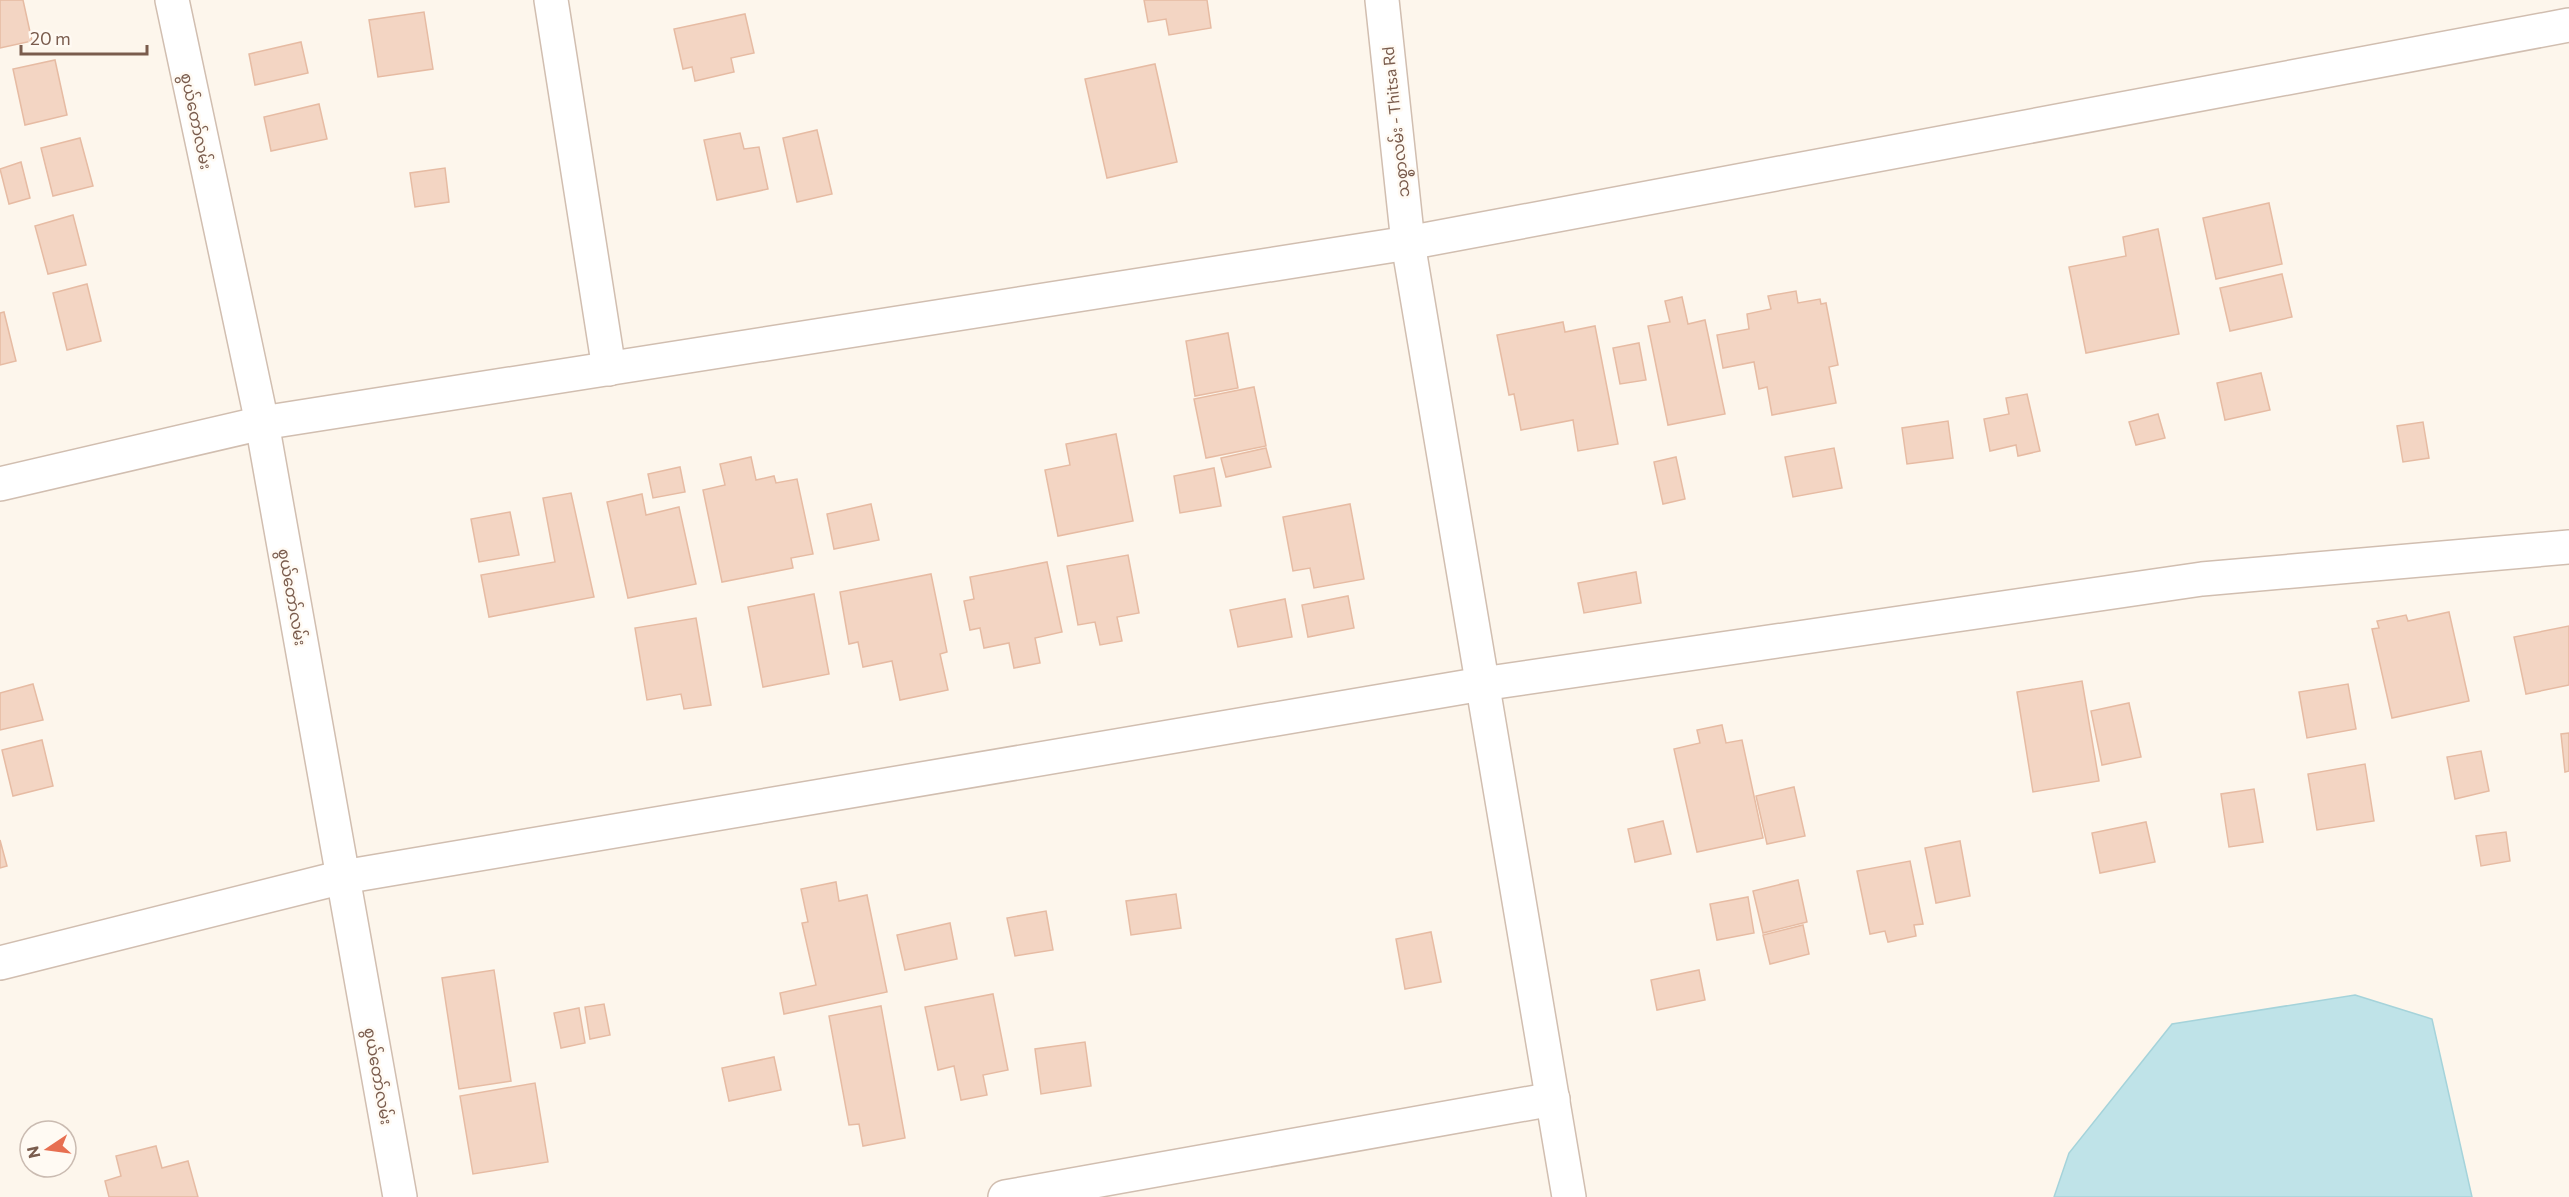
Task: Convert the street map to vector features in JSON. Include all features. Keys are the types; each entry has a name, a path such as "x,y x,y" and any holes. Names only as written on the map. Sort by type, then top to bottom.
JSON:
{"street":[{"name":"စွယ်တော်လမ်း","path":"172,0 262,423 400,1197"},
{"path":"551,0 609,369"},
{"name":"သစ္စာလမ်း - Thitsa Rd","path":"1382,0 1408,243 1569,1197"},
{"path":"0,484 262,423 1408,243 2569,24"},
{"path":"0,963 343,877 1482,684 2202,579 2569,547"},
{"path":"1005,1197 1553,1099"}],"water":[{"path":"2355,995 2432,1019 2472,1197 2054,1197 2069,1153 2172,1024"}],"building":[{"path":"0,0 23,0 32,41 0,48"},
{"path":"1144,0 1207,0 1211,28 1169,35 1166,19 1148,22"},
{"path":"424,12 433,69 378,77 369,20"},
{"path":"745,14 754,53 731,58 734,72 695,81 692,67 683,69 674,29"},
{"path":"301,42 308,73 255,85 249,54"},
{"path":"55,60 67,115 25,125 13,69"},
{"path":"1155,64 1177,162 1107,178 1085,79"},
{"path":"319,104 327,139 271,151 264,117"},
{"path":"817,130 832,194 797,202 783,138"},
{"path":"740,133 744,149 759,147 768,189 717,200 704,140"},
{"path":"80,138 93,186 53,196 41,148"},
{"path":"21,162 30,198 9,204 0,169"},
{"path":"445,168 449,202 415,207 410,173"},
{"path":"2269,203 2282,264 2216,279 2203,218"},
{"path":"73,215 86,265 48,274 35,226"},
{"path":"2158,229 2179,334 2086,353 2069,267 2126,256 2123,237"},
{"path":"2282,274 2292,317 2230,331 2220,288"},
{"path":"87,284 101,341 67,350 53,293"},
{"path":"1796,291 1798,303 1820,299 1821,304 1826,303 1838,365 1829,367 1836,403 1772,415 1767,387 1759,389 1754,362 1723,368 1717,335 1749,329 1747,314 1771,309 1768,296"},
{"path":"1682,297 1688,324 1705,320 1725,414 1668,425 1648,326 1670,322 1665,301"},
{"path":"4,312 16,361 0,365 0,313"},
{"path":"1563,322 1565,332 1595,326 1618,444 1578,451 1573,420 1521,430 1514,394 1509,395 1497,335"},
{"path":"1228,333 1238,388 1195,396 1186,341"},
{"path":"1639,343 1646,380 1620,384 1613,348"},
{"path":"2261,373 2270,410 2225,420 2217,383"},
{"path":"1254,387 1266,446 1206,458 1194,399"},
{"path":"2027,394 2040,451 2018,456 2016,445 1990,451 1984,419 2009,414 2006,398"},
{"path":"2158,414 2165,438 2136,445 2129,422"},
{"path":"1948,421 1953,458 1907,464 1902,428"},
{"path":"2423,422 2429,458 2403,462 2397,426"},
{"path":"1116,434 1133,521 1058,536 1045,470 1070,465 1066,444"},
{"path":"1266,448 1271,467 1226,477 1221,458"},
{"path":"1834,448 1842,488 1793,497 1785,457"},
{"path":"751,457 756,480 774,476 776,483 797,479 813,554 791,558 793,568 722,582 703,490 725,485 720,464"},
{"path":"1676,457 1685,499 1663,504 1654,462"},
{"path":"680,467 685,492 653,498 648,474"},
{"path":"1214,468 1221,506 1180,513 1174,476"},
{"path":"571,493 594,597 489,617 481,575 555,562 543,498"},
{"path":"642,494 646,515 679,507 696,584 628,598 607,502"},
{"path":"871,504 879,540 834,549 827,514"},
{"path":"1350,504 1364,579 1314,588 1310,568 1293,571 1283,517"},
{"path":"510,512 519,555 479,562 471,519"},
{"path":"1128,555 1139,613 1117,617 1122,641 1100,645 1095,622 1078,625 1067,566"},
{"path":"1047,562 1062,632 1035,638 1040,663 1014,668 1009,643 984,648 980,628 970,630 964,601 974,599 970,577"},
{"path":"1636,572 1641,603 1584,613 1578,583"},
{"path":"931,574 947,652 940,654 948,690 900,700 892,661 863,667 858,642 849,644 840,592"},
{"path":"814,594 829,674 763,687 748,607"},
{"path":"1348,596 1354,628 1308,637 1302,605"},
{"path":"1285,599 1292,637 1238,647 1230,610"},
{"path":"2449,612 2469,701 2392,718 2372,629 2379,628 2377,621 2406,615 2408,621"},
{"path":"696,618 711,705 684,709 681,694 647,700 635,628"},
{"path":"2569,626 2569,685 2526,694 2514,637"},
{"path":"2082,681 2099,781 2033,792 2017,692"},
{"path":"33,684 43,720 0,730 0,693"},
{"path":"2348,684 2356,729 2307,738 2299,692"},
{"path":"2129,703 2141,757 2102,765 2091,711"},
{"path":"1722,725 1726,743 1742,740 1763,838 1697,852 1674,749 1700,743 1697,730"},
{"path":"2569,733 2569,771 2565,772 2561,734"},
{"path":"42,740 53,786 13,796 2,750"},
{"path":"2481,751 2489,791 2455,799 2447,757"},
{"path":"2365,764 2374,821 2317,830 2308,774"},
{"path":"1794,787 1805,836 1767,844 1756,796"},
{"path":"2254,789 2263,842 2229,847 2221,794"},
{"path":"1663,821 1671,854 1635,862 1628,829"},
{"path":"2146,822 2155,862 2100,873 2092,833"},
{"path":"2506,832 2510,861 2481,866 2476,836"},
{"path":"0,840 7,866 0,868"},
{"path":"1960,841 1970,896 1936,903 1925,848"},
{"path":"1910,861 1923,924 1914,925 1916,936 1888,942 1885,931 1870,934 1857,871"},
{"path":"1798,880 1807,922 1763,933 1753,891"},
{"path":"836,882 839,901 867,895 887,992 784,1014 780,993 816,985 802,923 808,922 801,889"},
{"path":"1176,894 1181,928 1131,935 1126,901"},
{"path":"1748,897 1754,933 1717,940 1710,904"},
{"path":"1046,911 1053,950 1015,956 1007,918"},
{"path":"950,923 957,959 905,970 897,935"},
{"path":"1803,925 1809,954 1770,964 1763,935"},
{"path":"1431,932 1441,982 1405,989 1396,939"},
{"path":"494,970 511,1081 459,1089 442,978"},
{"path":"1699,970 1705,1000 1657,1010 1651,980"},
{"path":"993,994 1008,1070 983,1075 987,1095 961,1100 954,1066 938,1070 925,1007"},
{"path":"604,1004 610,1035 590,1039 585,1007"},
{"path":"881,1006 905,1138 863,1146 859,1124 849,1125 829,1016"},
{"path":"579,1008 585,1043 561,1048 554,1013"},
{"path":"1085,1042 1091,1086 1041,1094 1035,1049"},
{"path":"774,1057 781,1090 729,1101 722,1068"},
{"path":"535,1083 548,1162 473,1174 460,1096"},
{"path":"156,1146 162,1168 188,1161 198,1197 109,1197 105,1181 121,1176 116,1156"}]}
